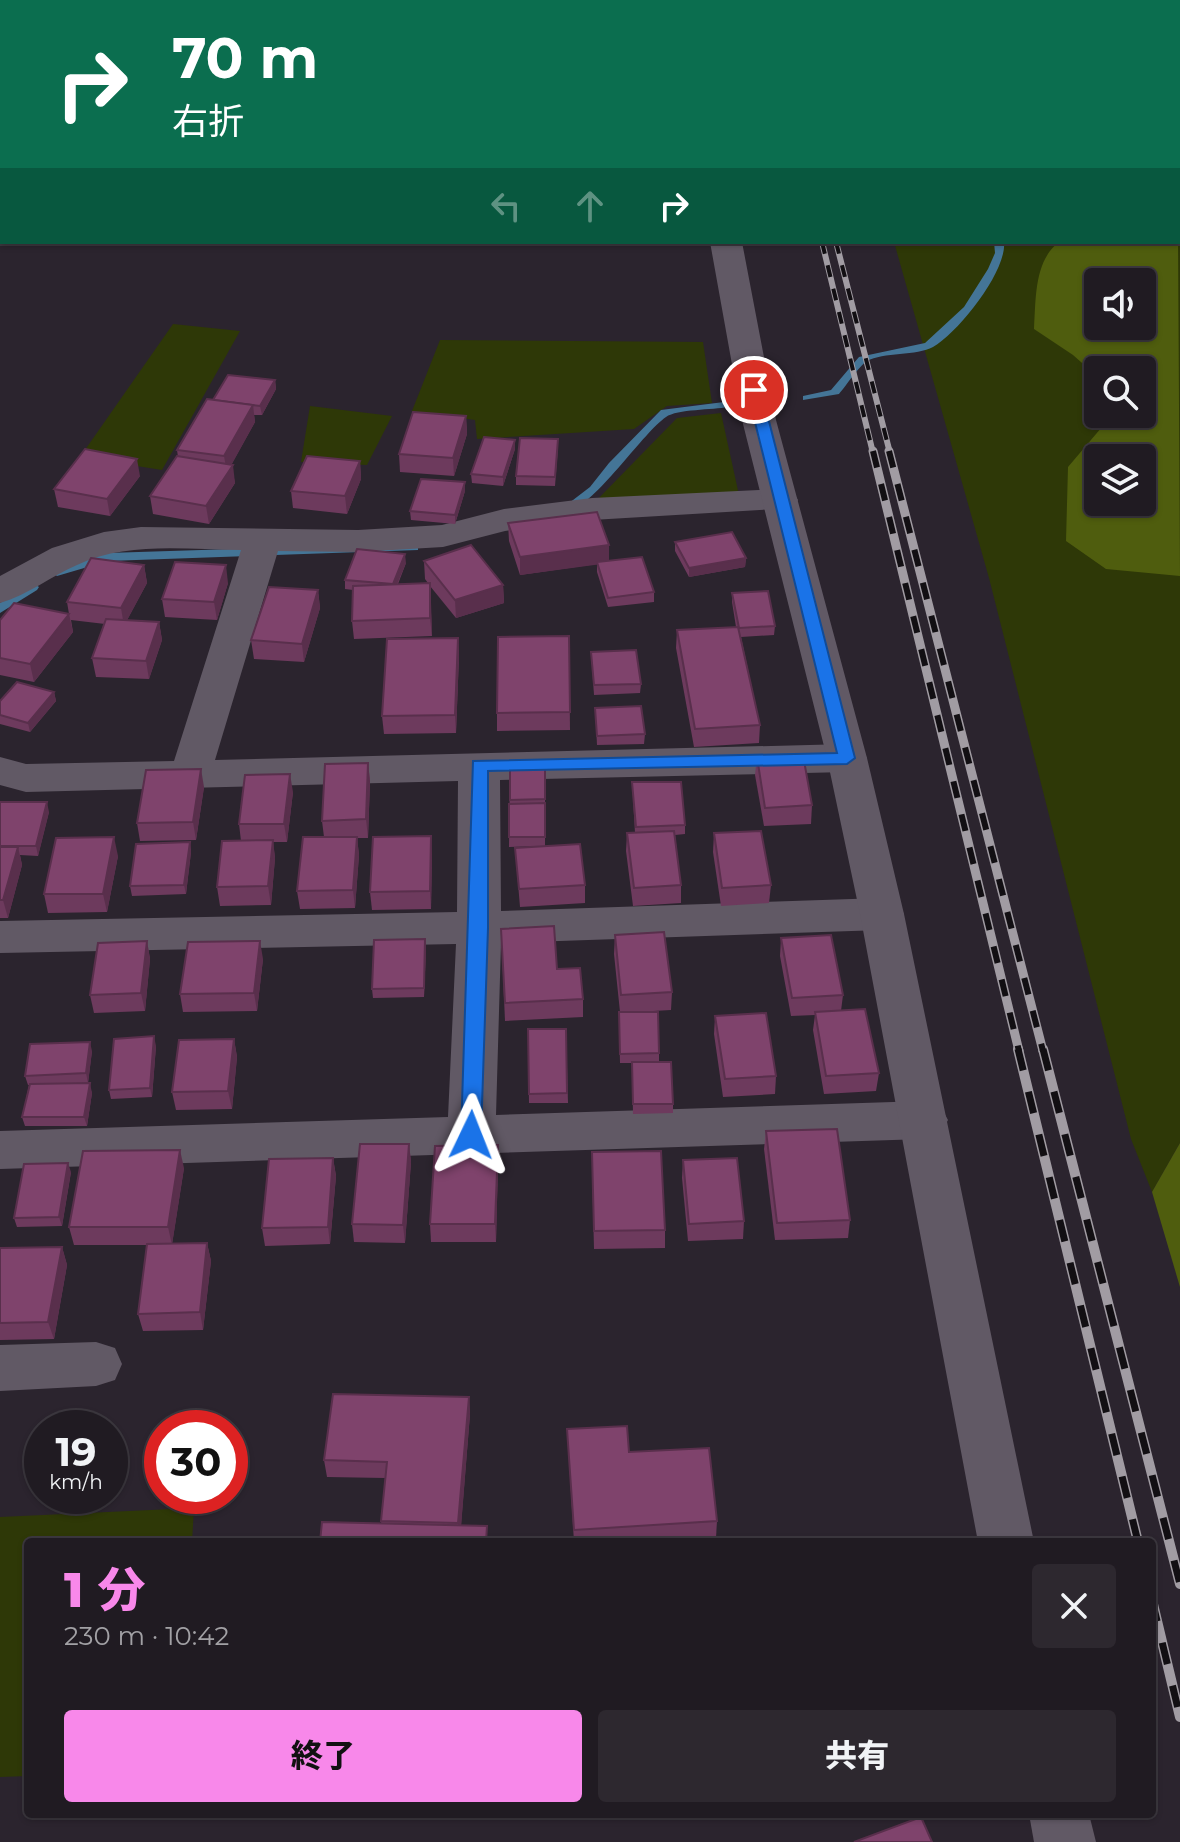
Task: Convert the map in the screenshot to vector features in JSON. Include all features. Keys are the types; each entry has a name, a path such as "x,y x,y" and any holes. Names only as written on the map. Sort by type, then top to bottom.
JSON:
{"street":[{"path":"726,244 759,420 847,758 882,914 1005,1538"},
{"path":"0,591 17,579 65,556 104,543 141,538 358,541 443,536 504,520 592,509 780,500"},
{"path":"190,774 263,540"},
{"path":"9,779 847,758"},
{"path":"471,1135 479,928 479,765"},
{"path":"0,937 479,928 882,914"},
{"path":"0,1150 924,1120"},
{"path":"0,1368 96,1364"},
{"path":"1060,1818 1065,1842"}],"green space":[{"path":"895,244 1180,244 1180,1143 1152,1192 1131,1139 989,578"},
{"path":"1057,244 1178,244 1180,576 1106,569 1066,541 1068,467 1084,448 1084,516 1156,516 1156,444 1088,444 1101,428 1156,428 1156,356 1084,356 1084,365 1034,329 1036,293 1045,259"},
{"path":"173,324 240,331 162,470 80,457"},
{"path":"440,340 703,342 712,403 667,406 634,429 477,439 475,420 412,411"},
{"path":"310,406 392,416 367,465 301,462"},
{"path":"721,413 739,495 595,502 677,418"},
{"path":"1180,1143 1180,1287 1152,1192"},
{"path":"144,1510 144,1514 194,1514 192,1538 24,1538 24,1776 0,1777 0,1517 128,1514 128,1511"}],"building":[{"path":"228,375 275,380 260,406 213,400"},
{"path":"207,399 253,405 224,456 177,450"},
{"path":"413,412 466,416 453,458 399,454"},
{"path":"484,437 515,440 503,477 471,474"},
{"path":"520,438 558,439 555,477 516,476"},
{"path":"85,449 137,459 107,499 54,489"},
{"path":"177,456 233,465 206,506 150,496"},
{"path":"307,456 360,461 345,496 291,491"},
{"path":"421,479 465,482 455,515 410,511"},
{"path":"597,512 609,545 520,557 508,523"},
{"path":"732,532 746,558 689,568 675,542"},
{"path":"471,545 503,585 455,600 424,561"},
{"path":"357,549 405,554 393,584 345,580"},
{"path":"642,557 654,592 608,598 597,562"},
{"path":"91,558 144,565 121,608 67,602"},
{"path":"175,562 226,565 214,602 162,599"},
{"path":"430,583 430,618 352,621 353,586"},
{"path":"269,587 318,590 302,644 251,640"},
{"path":"768,591 775,626 739,628 732,593"},
{"path":"14,603 69,614 30,664 0,658 0,620"},
{"path":"106,619 159,622 146,661 92,658"},
{"path":"738,627 760,725 695,729 677,630"},
{"path":"569,636 570,712 497,713 498,637"},
{"path":"458,638 455,715 382,716 387,639"},
{"path":"636,650 641,684 594,685 591,652"},
{"path":"17,682 54,692 28,723 0,715 0,701"},
{"path":"641,706 645,734 597,736 595,708"},
{"path":"803,755 812,805 765,808 757,757"},
{"path":"368,763 366,819 322,821 325,764"},
{"path":"510,767 545,767 545,799 510,800"},
{"path":"201,769 193,822 137,823 146,770"},
{"path":"290,774 284,824 239,824 245,775"},
{"path":"632,782 681,782 685,825 636,827"},
{"path":"0,802 47,802 36,846 0,846"},
{"path":"545,803 545,837 509,837 509,804"},
{"path":"674,831 681,885 634,888 627,833"},
{"path":"761,831 771,885 722,888 714,833"},
{"path":"431,836 430,891 370,892 373,837"},
{"path":"114,837 103,894 44,894 56,838"},
{"path":"303,837 357,837 353,890 297,891"},
{"path":"273,840 268,886 217,887 222,841"},
{"path":"190,842 184,885 130,886 136,844"},
{"path":"580,844 585,885 519,889 515,848"},
{"path":"0,847 18,847 3,900 0,900"},
{"path":"554,926 557,969 580,968 583,999 505,1003 501,929"},
{"path":"664,932 672,992 621,995 615,935"},
{"path":"831,935 843,995 792,998 781,938"},
{"path":"425,939 424,988 372,989 374,940"},
{"path":"147,941 141,993 90,995 98,943"},
{"path":"260,941 254,993 180,994 188,942"},
{"path":"865,1009 879,1073 826,1076 815,1012"},
{"path":"619,1012 658,1012 659,1053 620,1054"},
{"path":"766,1013 776,1076 725,1079 715,1016"},
{"path":"528,1029 566,1029 567,1093 529,1094"},
{"path":"154,1036 150,1088 109,1090 114,1039"},
{"path":"234,1039 228,1091 172,1092 179,1040"},
{"path":"90,1042 86,1073 25,1076 30,1044"},
{"path":"632,1062 671,1062 673,1104 633,1104"},
{"path":"90,1083 84,1117 22,1117 30,1084"},
{"path":"837,1129 850,1220 777,1223 766,1131"},
{"path":"360,1144 409,1144 403,1225 352,1224"},
{"path":"498,1145 495,1224 430,1224 435,1146"},
{"path":"180,1150 168,1227 69,1227 83,1151"},
{"path":"661,1151 665,1230 594,1231 592,1152"},
{"path":"333,1158 328,1227 262,1228 269,1159"},
{"path":"737,1158 744,1221 689,1224 683,1160"},
{"path":"68,1163 59,1217 14,1218 24,1164"},
{"path":"207,1243 200,1312 138,1314 147,1244"},
{"path":"62,1247 48,1322 0,1323 0,1248"},
{"path":"333,1394 469,1397 458,1523 381,1521 387,1462 324,1460"},
{"path":"627,1426 629,1452 709,1448 717,1521 574,1530 567,1429"},
{"path":"322,1522 487,1526 486,1538 320,1538"},
{"path":"921,1818 932,1842 854,1842"}],"waterway":[{"path":"807,398 835,392 863,359 929,345 968,309 993,269 1000,253 999,244"},
{"path":"566,510 594,489 665,412 724,405"},
{"path":"57,572 107,557 414,547"},
{"path":"0,609 33,587"}],"railway":[{"path":"822,244 873,453"},
{"path":"837,244 890,453"},
{"path":"873,451 1019,1051"},
{"path":"889,451 1043,1051"},
{"path":"1018,1049 1137,1538"},
{"path":"1043,1049 1180,1584"},
{"path":"1156,1617 1180,1717"}],"route":[{"path":"471,1135 479,928 479,765 847,758 759,420 754,390"}]}
